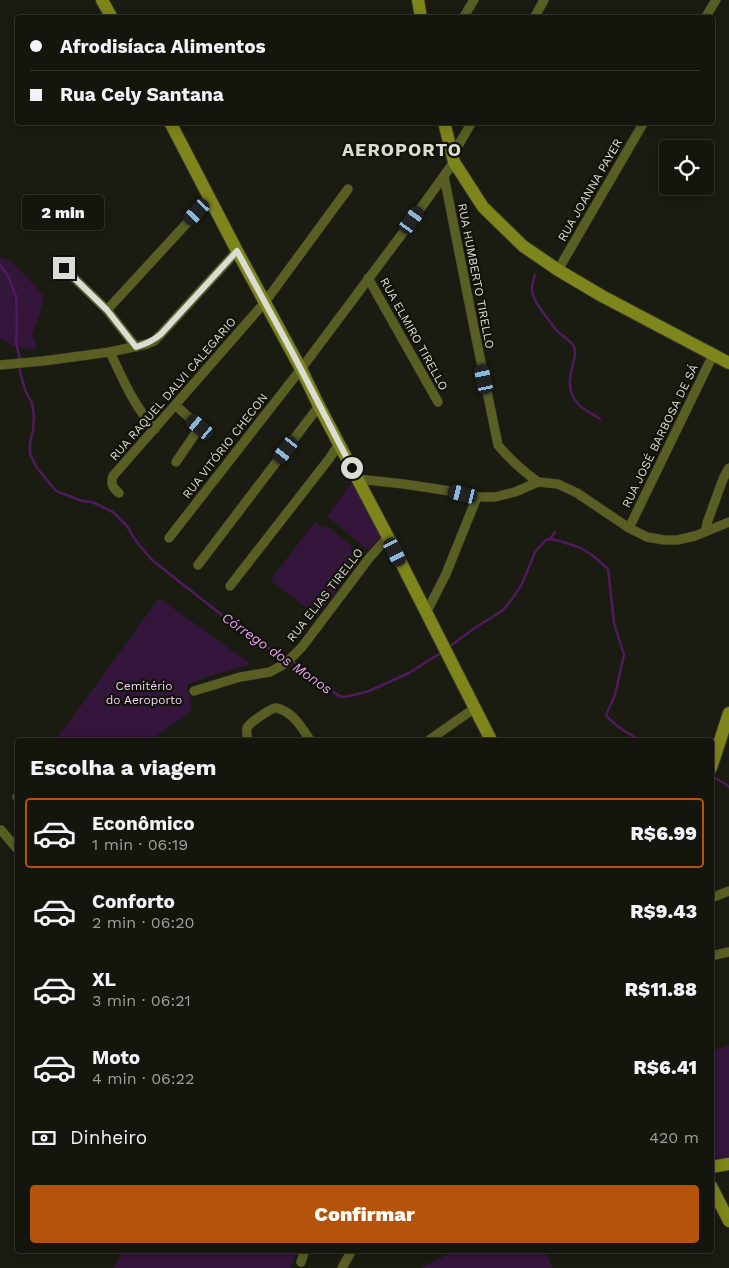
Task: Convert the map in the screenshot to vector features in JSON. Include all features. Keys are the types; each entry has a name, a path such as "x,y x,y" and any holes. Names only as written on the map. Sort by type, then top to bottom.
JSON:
{"street":[{"path":"102,0 110,15"},
{"path":"418,0 420,15"},
{"path":"465,15 474,0"},
{"path":"536,15 544,0"},
{"path":"707,15 716,0"},
{"path":"172,125 301,368 490,738"},
{"path":"445,125 453,157 482,206 523,246 558,270 602,296 729,363"},
{"name":"RUA VITÓRIO CHECON","path":"169,538 402,234 444,176 470,125"},
{"name":"RUA JOANNA PAYER","path":"558,270 642,125"},
{"name":"RUA HUMBERTO TIRELLO","path":"444,176 498,445 515,464 538,482"},
{"name":"RUA RAQUEL DALVI CALEGARIO","path":"119,494 113,488 111,481 113,476 265,302 348,190"},
{"path":"107,310 210,198"},
{"path":"3,365 110,352 154,341 237,251"},
{"path":"64,268 107,310 136,347"},
{"name":"RUA ELMIRO TIRELLO","path":"368,278 438,402"},
{"path":"110,352 136,406 155,429"},
{"name":"RUA JOSÉ BARBOSA DE SÁ","path":"629,528 713,355"},
{"path":"175,405 200,427 176,462"},
{"path":"198,565 319,406"},
{"path":"230,586 339,444"},
{"path":"706,530 723,479 729,468"},
{"path":"358,479 411,485 477,497 495,497 515,492 538,482 558,484 577,493 629,528 647,537 664,540 677,540 695,536 729,522"},
{"path":"426,613 446,574 477,497"},
{"name":"RUA ELIAS TIRELLO","path":"194,691 240,677 270,672 286,663 298,652 370,557 388,537"},
{"path":"248,738 248,727 252,722 272,709 277,708 292,716 309,738"},
{"path":"432,738 474,708"},
{"path":"714,761 729,713"},
{"path":"1,830 15,846"},
{"path":"714,897 729,891"},
{"path":"714,955 729,952"},
{"path":"714,1166 729,1164"},
{"path":"714,1192 729,1221"},
{"path":"301,1262 304,1253"},
{"path":"342,1268 350,1253"}],"green space":[{"path":"0,257 7,259 14,265 42,294 42,306 32,336 36,345 35,350 13,346 2,339 0,340"},
{"path":"352,483 381,536 368,550 327,516"},
{"path":"315,522 323,528 325,525 351,545 350,548 362,557 317,616 270,580"},
{"name":"Cemitério do Aeroporto","path":"159,598 251,664 187,685 192,710 154,738 57,738"},
{"path":"729,1045 729,1161 720,1163 714,1156 714,1050"},
{"path":"122,1253 296,1253 290,1268 113,1268"},
{"path":"451,1253 546,1253 553,1268 422,1268"}],"waterway":[{"name":"Córrego dos Monos","path":"0,265 7,274 16,296 16,342 20,360 20,372 26,392 32,403 34,417 30,454 37,468 56,491 82,501 92,502 113,512 127,526 136,541 152,560 242,631 261,644 288,658 339,696 344,697 369,691 409,673 442,652"},
{"path":"535,275 532,286 535,300 554,328 573,345 575,350 570,379 572,395 580,406 600,419"},
{"path":"550,539 555,532"},
{"name":"Córrego dos Monos","path":"449,647 502,611 522,584 535,552 546,540 560,541 581,548 608,569 614,623 624,655 615,695 606,715 617,726 636,738"},
{"name":"Córrego dos Monos","path":"714,778 729,787"}],"district":[{"name":"AEROPORTO","path":"402,150"}],"route":[{"path":"64,268 107,310 136,347 154,341 237,251 301,368 352,468"}]}
